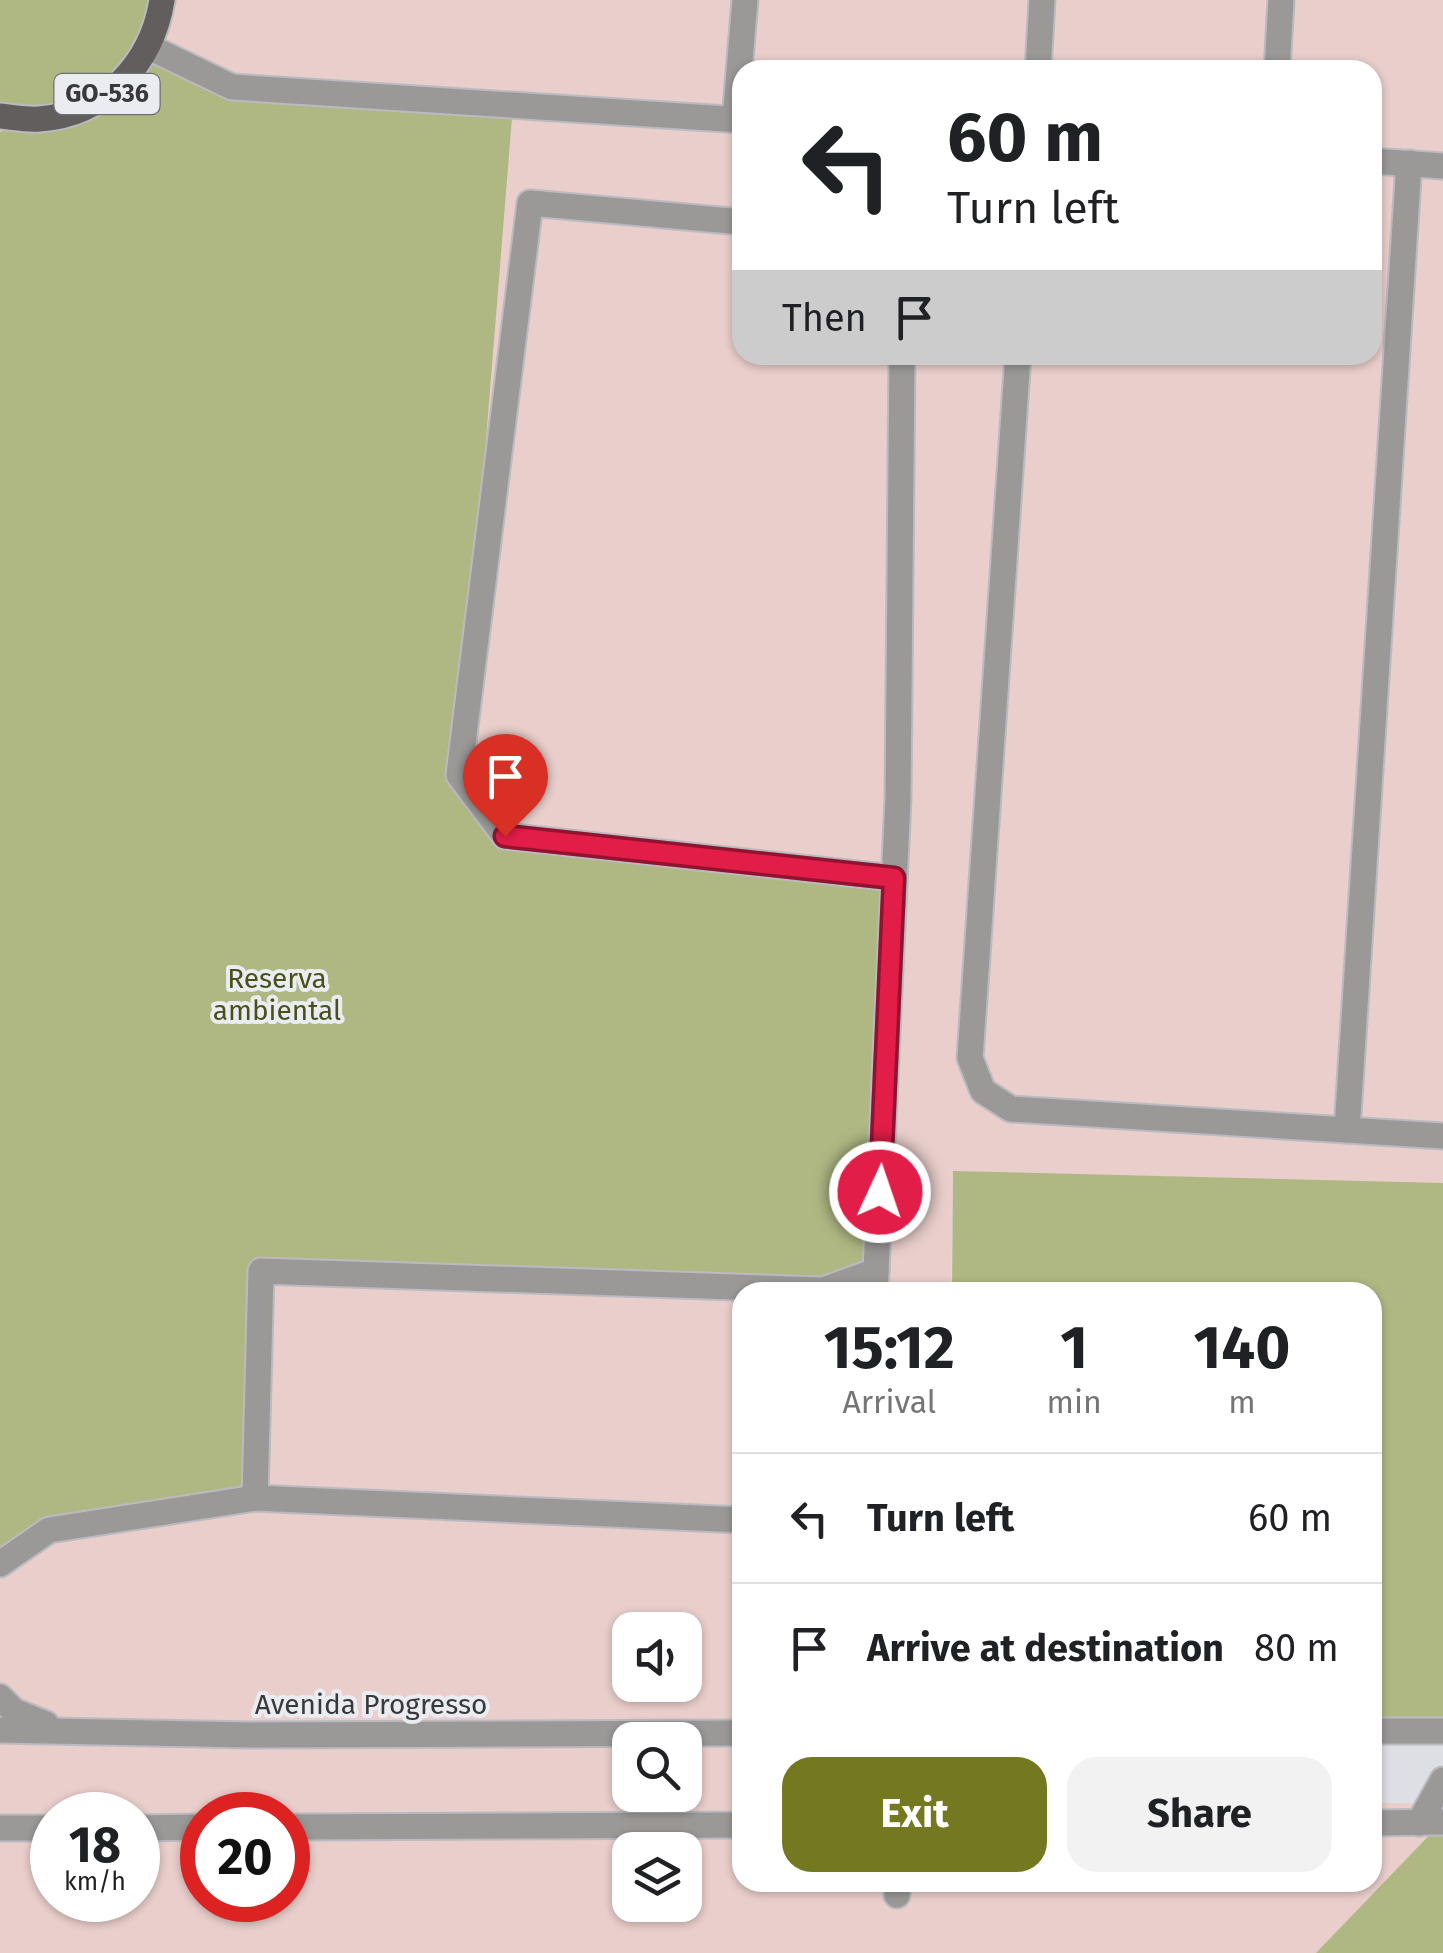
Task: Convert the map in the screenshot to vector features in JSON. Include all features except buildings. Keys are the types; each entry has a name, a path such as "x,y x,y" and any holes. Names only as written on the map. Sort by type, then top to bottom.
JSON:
{"main road":[{"name":"GO-536","path":"0,132 72,113 103,98 130,76 149,47 162,0"},
{"name":"GO-536","path":"0,116 38,119"}],"street":[{"path":"742,60 746,0"},
{"path":"1039,60 1042,0"},
{"path":"1278,60 1281,0"},
{"path":"149,47 232,87 732,120"},
{"path":"1382,162 1443,166"},
{"path":"1347,1130 1409,163"},
{"path":"732,221 530,203 460,775 505,836 894,878"},
{"path":"876,1282 898,799 902,365"},
{"path":"1017,365 970,1058 983,1091 1011,1109 1443,1136"},
{"path":"255,1498 261,1272 732,1289"},
{"path":"0,1564 49,1530 255,1498 732,1520"},
{"path":"0,1697 14,1711 65,1730"},
{"name":"Avenida Progresso","path":"0,1730 249,1735 732,1733"},
{"path":"1382,1731 1443,1730"},
{"path":"1382,1823 1431,1822 1443,1780"},
{"path":"310,1827 732,1826"},
{"path":"0,1828 30,1828"}],"shaded area":[{"path":"0,0 1443,0 1443,1204 953,1171 951,1282 732,1282 732,1892 1382,1892 1382,1802 1443,1805 1443,1953 0,1953"}],"green space":[{"name":"Reserva ambiental","path":"0,0 162,0 149,47 232,87 513,105 459,775 505,836 894,878 876,1271 845,1282 732,1282 732,1287 261,1272 242,1499 49,1530 0,1560 0,132 34,120 0,116"},
{"path":"953,1171 1443,1183 1443,1731 1382,1731 1382,1282 952,1282"},
{"path":"1441,1823 1443,1953 1316,1953 1375,1892 1382,1892 1382,1884"}],"route":[{"path":"505,836 894,878 880,1192"}]}
